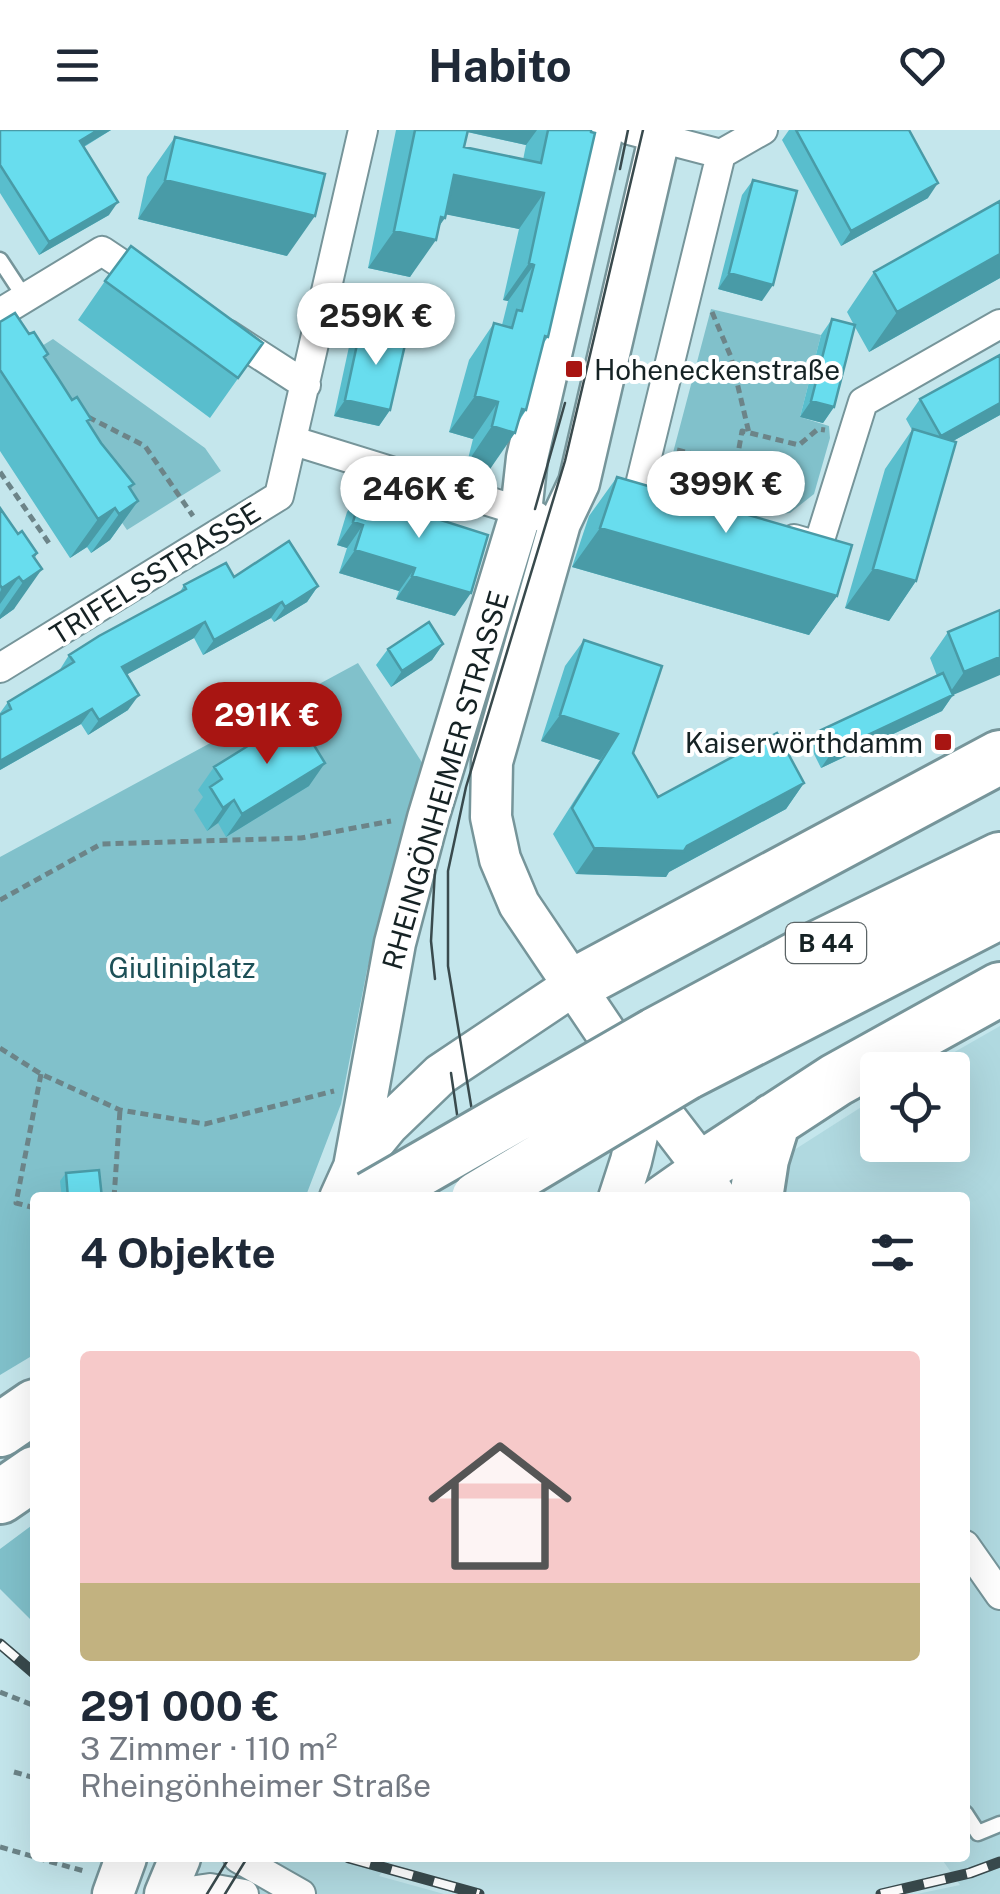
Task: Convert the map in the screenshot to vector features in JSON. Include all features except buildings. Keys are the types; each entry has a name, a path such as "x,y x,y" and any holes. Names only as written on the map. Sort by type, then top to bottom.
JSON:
{"highway":[{"path":"574,985 1000,757"},
{"name":"B 44","path":"486,1192 663,1067 808,952 1000,858"},
{"name":"B 44","path":"355,1187 663,1067 1000,912"},
{"path":"714,1182 774,1120 836,1080 1000,989"},
{"path":"757,1192 774,1120"},
{"path":"0,1430 30,1409"},
{"path":"0,1497 30,1476"}],"street":[{"name":"TRIFELSSTRASSE","path":"0,668 279,496 364,130"},
{"name":"RHEINGÖNHEIMER STRASSE","path":"355,1187 356,1085 428,818 521,512 527,458 602,130"},
{"path":"580,483 646,499 650,444 721,154 763,130"},
{"path":"650,132 721,154"},
{"name":"RHEINGÖNHEIMER STRASSE","path":"650,132 580,483 560,523 492,762 491,816 500,859 519,904 574,985 663,1067 714,1182"},
{"path":"0,313 102,252 180,303"},
{"path":"212,323 306,385"},
{"path":"764,531 818,546 863,402 1000,324"},
{"path":"294,441 560,523"},
{"path":"355,1187 388,1125 441,1074 574,985"},
{"path":"621,1192 663,1067"},
{"path":"680,1192 714,1182"},
{"path":"970,1552 1000,1596"},
{"path":"179,1862 167,1894 210,1888 244,1894"},
{"path":"245,1862 301,1894"}],"lane":[{"path":"0,260 25,298"},
{"path":"970,1821 978,1833 1000,1824"}],"path":[{"path":"711,309 731,357 749,433"},
{"path":"78,412 145,446 208,540"},
{"path":"650,444 736,464 742,431 799,445 818,429 852,436"},
{"path":"0,472 51,546"},
{"path":"0,900 101,844 301,838 367,824 428,818"},
{"path":"0,1048 41,1074 120,1110 205,1124 356,1085"},
{"path":"30,1207 16,1203 41,1074"},
{"path":"113,1192 120,1110"},
{"path":"0,1692 30,1704"},
{"path":"14,1772 30,1777"},
{"path":"0,1847 30,1855"},
{"path":"57,1862 112,1875"}],"shaded area":[{"path":"1000,1026 1000,1894 917,1894 960,1885 944,1862 970,1862 970,1192 728,1192 860,1108 860,1162 970,1162 970,1052 954,1052"},
{"path":"279,1862 390,1862 379,1876 444,1894 257,1894"}],"green space":[{"path":"711,309 821,335 800,417 829,426 830,438 814,494 790,513 771,515 665,483"},
{"path":"53,339 205,448 221,471 127,530 13,364"},
{"name":"Giuliniplatz","path":"358,663 423,764 367,970 341,1104 307,1192 30,1192 30,1357 0,1375 0,857"},
{"path":"30,1527 30,1619 0,1589 0,1549"}],"tram line":[{"path":"620,169 628,130"},
{"path":"482,1192 448,966 448,871 466,787 565,461 643,130"},
{"path":"535,509 565,403"},
{"path":"435,870 431,941 435,979"},
{"path":"451,1073 464,1162"},
{"path":"207,1894 227,1862"},
{"path":"225,1894 245,1862"}],"railway":[{"path":"0,1644 30,1670"},
{"path":"363,1862 479,1894"},
{"path":"881,1894 1000,1862"}],"place":[{"name":"Hoheneckenstraße","path":"574,369"},
{"name":"Kaiserwörthdamm","path":"943,742"}]}
